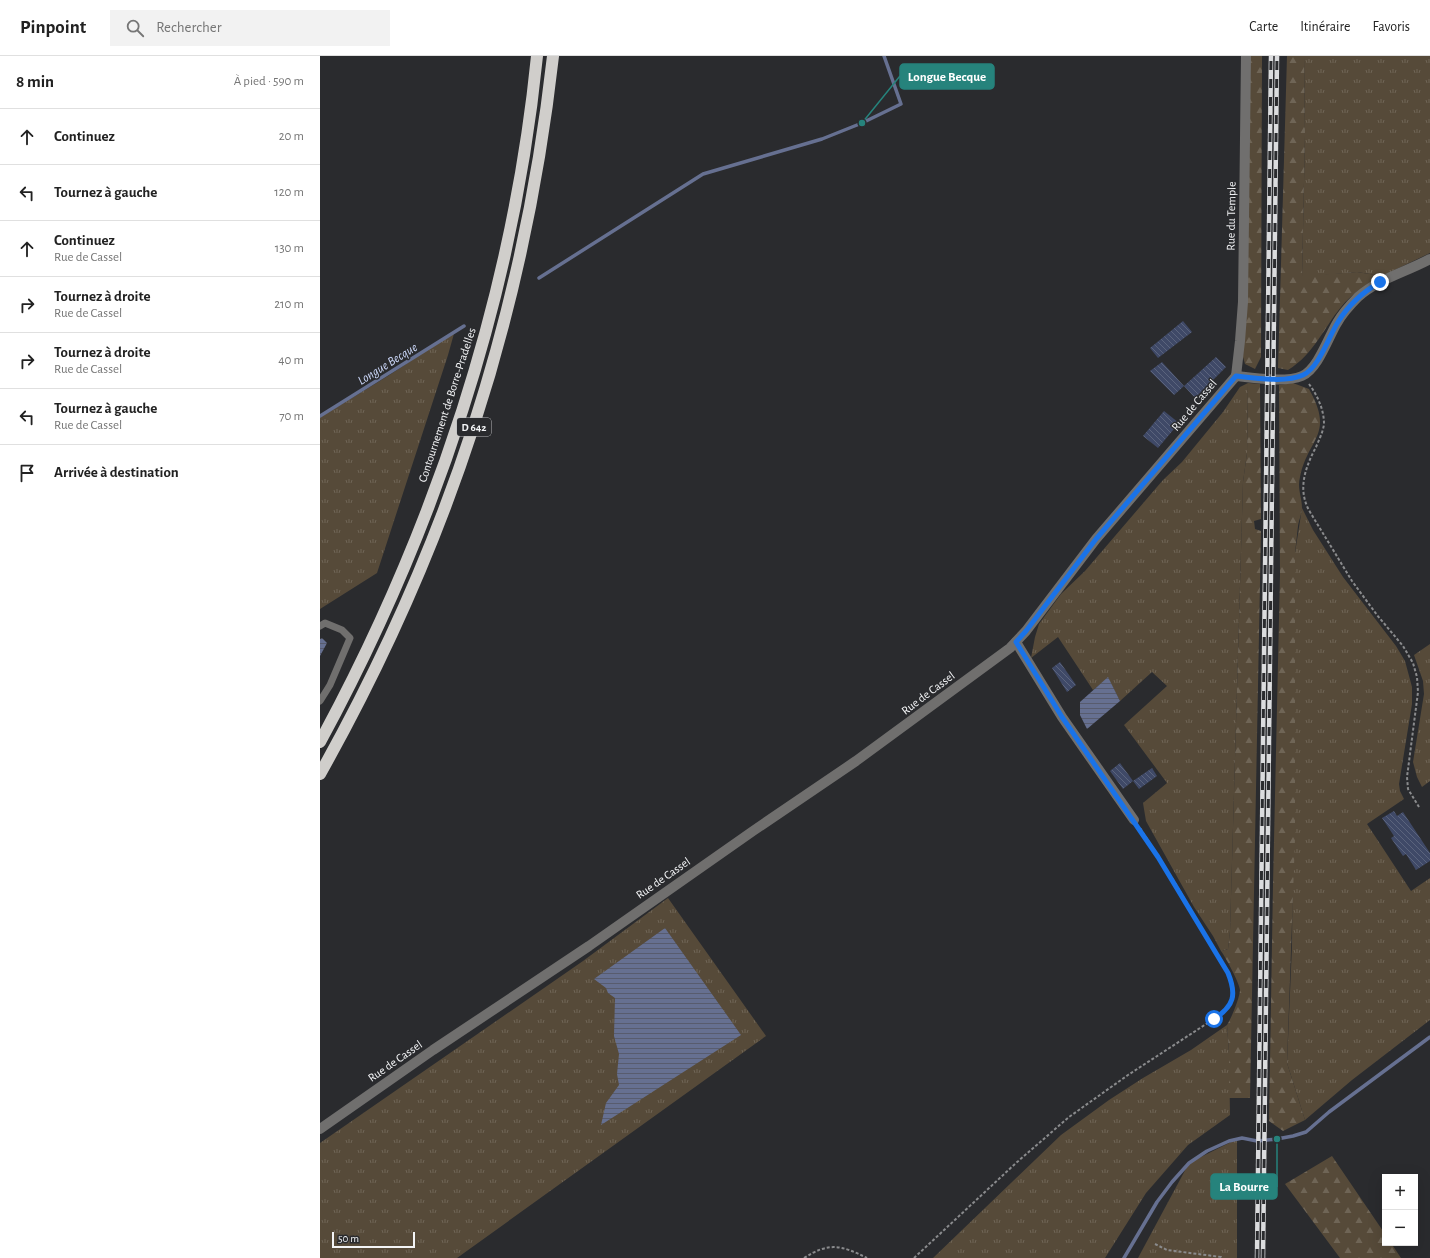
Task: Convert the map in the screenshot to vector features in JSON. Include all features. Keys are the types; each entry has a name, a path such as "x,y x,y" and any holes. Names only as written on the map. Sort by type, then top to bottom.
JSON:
{"highway":[{"name":"Contournement de Borre-Pradelles","path":"320,742 360,664 398,584 433,497 465,400 489,317 509,232 525,147 537,56"},
{"name":"D 642","path":"320,774 366,689 398,622 437,529 468,447 497,350 520,258 541,151 553,56"}],"street":[{"name":"Rue du Temple","path":"1236,376 1240,346 1242,302 1246,56"},
{"path":"1236,376 1282,379 1303,376 1314,366 1337,322 1358,297 1380,282 1430,259"},
{"name":"Rue de Cassel","path":"320,1130 428,1053 589,946 753,831 856,762 1016,642 1096,539 1236,376"},
{"path":"1016,642 1062,717 1134,820"}],"lane":[{"path":"320,626 325,623 342,630 350,638 330,685 320,701"}],"path":[{"path":"1303,376 1316,394 1324,416 1322,432 1304,475 1302,488 1306,506 1352,581 1377,615 1403,646 1410,657 1415,670 1417,701 1407,777 1408,788 1419,807"},
{"path":"914,1258 1069,1117 1128,1075 1220,1015 1231,1004 1233,994 1228,973 1175,883 1134,820"},
{"path":"1155,1244 1167,1250 1221,1258"},
{"path":"804,1258 822,1248 833,1246 850,1250 867,1258"}],"green space":[{"path":"1250,56 1262,56 1261,357 1255,369 1245,364 1243,357"},
{"path":"1287,56 1304,56 1305,135 1302,276 1357,272 1382,276 1345,302 1318,341 1297,364 1288,370 1278,368"},
{"path":"1304,56 1430,56 1430,253 1382,276 1357,272 1302,277 1305,135"},
{"path":"455,330 377,573 320,609 320,417 389,375"},
{"path":"1248,383 1247,453 1243,482 1230,931 1228,949 1221,951 1194,907 1146,821 1143,803 1167,783 1124,725 1167,686 1152,672 1120,701 1108,678 1093,690 1058,637 1031,658 1039,624 1061,594 1085,571 1163,480 1182,462 1223,412 1240,387"},
{"path":"1248,383 1260,384 1261,519 1254,521 1255,529 1261,531 1250,1098 1229,1098 1229,1053 1227,1025 1239,998 1240,990 1235,976 1221,951 1228,949 1230,931 1243,482 1247,453"},
{"path":"1293,383 1309,389 1320,417 1320,427 1308,453 1300,477 1299,485 1302,512 1298,526 1295,553 1295,838 1287,1063 1305,1120 1283,1131 1269,1121 1280,574 1279,385"},
{"path":"1302,508 1313,530 1343,577 1396,646 1405,661 1412,687 1412,704 1399,784 1400,791 1404,799 1367,824 1411,891 1430,878 1430,1020 1352,1080 1305,1120 1287,1063 1292,946 1295,553"},
{"path":"1430,644 1430,781 1422,787 1417,777 1413,762 1424,694 1423,681 1414,655"},
{"path":"668,898 766,1036 457,1258 320,1258 320,1143 583,961"},
{"path":"1227,1025 1230,1115 1188,1145 1146,1193 1105,1258 933,1258 1061,1135 1109,1100 1191,1050"},
{"path":"1237,1139 1237,1258 1138,1258 1189,1163"},
{"path":"1332,1156 1382,1230 1382,1246 1393,1246 1401,1258 1340,1258 1285,1184"}],"water":[{"path":"322,638 327,643 320,656 320,639"},
{"path":"1108,677 1120,701 1087,729 1080,715 1080,702"},
{"path":"665,928 741,1035 601,1125 606,1103 619,1085 617,1074 619,1054 614,1036 615,998 608,993 606,988 594,979"}],"building":[{"path":"1183,321 1192,332 1158,358 1150,348"},
{"path":"1216,357 1226,367 1195,398 1184,386"},
{"path":"1162,362 1184,386 1174,395 1150,371"},
{"path":"1164,411 1179,423 1158,448 1143,436"},
{"path":"1060,662 1076,685 1067,692 1052,668"},
{"path":"1120,763 1133,781 1123,789 1110,771"},
{"path":"1152,768 1157,776 1139,789 1133,781"},
{"path":"1394,811 1397,816 1403,812 1430,853 1430,861 1416,870 1406,854 1403,856 1391,838 1394,836 1382,818"}],"waterway":[{"name":"Longue Becque","path":"539,278 703,174 822,139 862,123 901,104 884,56"},
{"name":"Longue Becque","path":"320,416 464,326"},
{"path":"1124,1258 1157,1202 1189,1163 1207,1151 1229,1141 1242,1138 1257,1141 1277,1139 1306,1132 1329,1112 1430,1037"}],"railway":[{"path":"1257,1258 1271,56"},
{"path":"1263,1258 1277,56"}],"place":[{"name":"Longue Becque","path":"862,123"},
{"name":"La Bourre","path":"1277,1139"}],"route":[{"path":"1214,1019 1224,1012 1231,1004 1233,994 1231,980 1228,973 1175,883 1134,820 1062,717 1016,642 1096,539 1236,376 1267,379 1282,379 1303,376 1314,366 1337,322 1347,309 1365,291 1380,282"}]}
